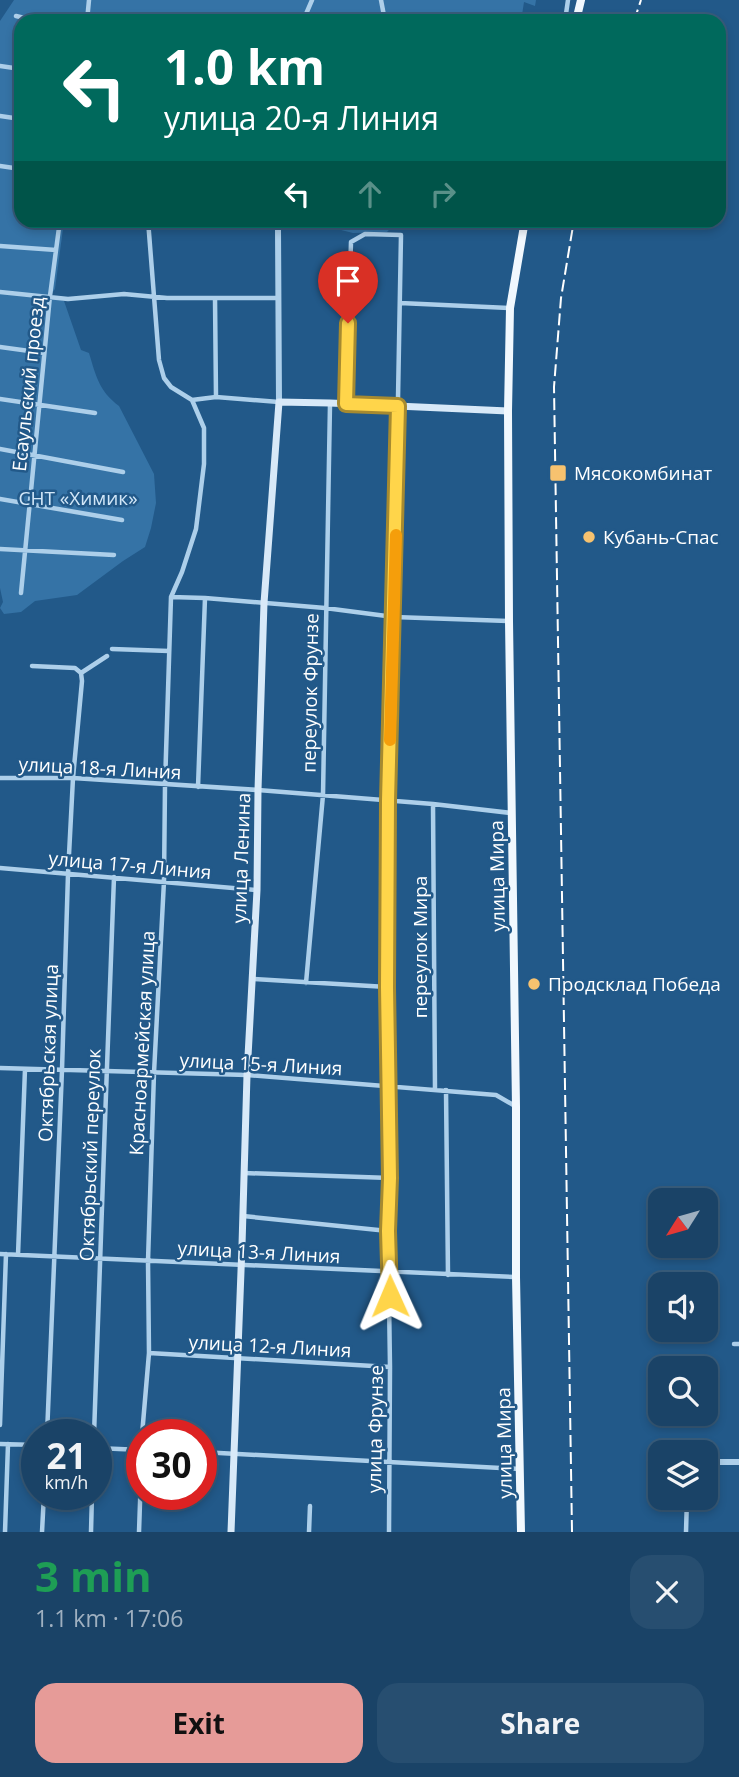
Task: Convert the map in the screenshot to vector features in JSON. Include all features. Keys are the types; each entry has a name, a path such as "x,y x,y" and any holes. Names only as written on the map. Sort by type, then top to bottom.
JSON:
{"main road":[{"name":"улица Мира","path":"521,1532 508,411 510,308 524,228"},
{"path":"279,402 508,411"},
{"name":"улица Ленина","path":"231,1532 243,1173 257,890 264,603 279,402"}],"street":[{"name":"Есаульский проезд","path":"21,593 59,228"},
{"path":"149,228 157,343 164,378 171,387 192,400 216,397 279,402"},
{"name":"улица Ленина","path":"278,228 279,402"},
{"name":"улица Фрунзе","path":"346,404 351,242 365,234 401,235 388,801 389,1532"},
{"path":"0,246 56,250"},
{"path":"0,292 68,299 124,294 278,298"},
{"path":"215,298 216,397"},
{"path":"400,303 510,308"},
{"path":"0,347 44,353"},
{"path":"0,399 95,413"},
{"name":"Красноармейская улица","path":"143,1419 149,1353 148,1261 164,881 171,597 196,529 204,464 204,428 192,400"},
{"name":"переулок Фрунзе","path":"306,983 323,795 330,402"},
{"path":"0,449 123,472"},
{"path":"0,499 122,520"},
{"path":"0,549 114,555"},
{"path":"171,597 325,608 394,617 509,621"},
{"name":"улица 18-я Линия","path":"198,787 205,598"},
{"path":"112,649 169,652"},
{"path":"32,666 75,668 80,673 107,656"},
{"name":"Октябрьская улица","path":"48,1419 68,874 82,681 80,673"},
{"name":"улица 18-я Линия","path":"0,778 73,778 258,790 433,804 512,814"},
{"name":"переулок Мира","path":"433,804 435,1089"},
{"name":"улица 17-я Линия","path":"0,868 257,890"},
{"name":"Октябрьский переулок","path":"94,1419 114,877"},
{"path":"251,979 387,987"},
{"name":"улица 15-я Линия","path":"0,1068 247,1075 435,1089 496,1095 516,1107"},
{"path":"18,1255 25,1069"},
{"path":"446,1090 448,1275"},
{"path":"243,1173 390,1178"},
{"path":"243,1216 388,1231"},
{"path":"0,1425 3,1254"},
{"name":"улица 13-я Линия","path":"3,1254 516,1277"},
{"name":"улица 12-я Линия","path":"149,1353 390,1367"},
{"path":"0,1444 21,1444"},
{"path":"5,1532 8,1444"},
{"path":"217,1452 520,1469"},
{"path":"718,1462 739,1462"},
{"path":"309,1532 310,1506"},
{"path":"43,1532 44,1510"},
{"path":"91,1532 92,1510"},
{"path":"139,1532 140,1510"},
{"path":"686,1532 687,1510"}],"green space":[{"name":"СНТ «Химик»","path":"14,0 536,0 535,6 524,2 522,14 14,14 14,228 63,228 55,289 50,296 64,301 81,350 89,353 99,382 107,395 119,406 154,474 156,503 145,547 77,595 35,601 21,612 4,614 0,608 3,602 0,588 0,21"},
{"path":"333,228 391,228 387,232 353,233"}],"railway":[{"path":"636,14 641,0"},
{"path":"572,1532 554,387 561,298 573,228"}],"slow traffic":[{"path":"390,740 396,535"}],"place":[{"name":"Мясокомбинат","path":"558,473"},
{"name":"Кубань-Спас","path":"589,537"},
{"name":"Продсклад Победа","path":"534,984"}],"route":[{"path":"348,323 346,404 398,406 388,801 390,1296"}]}
